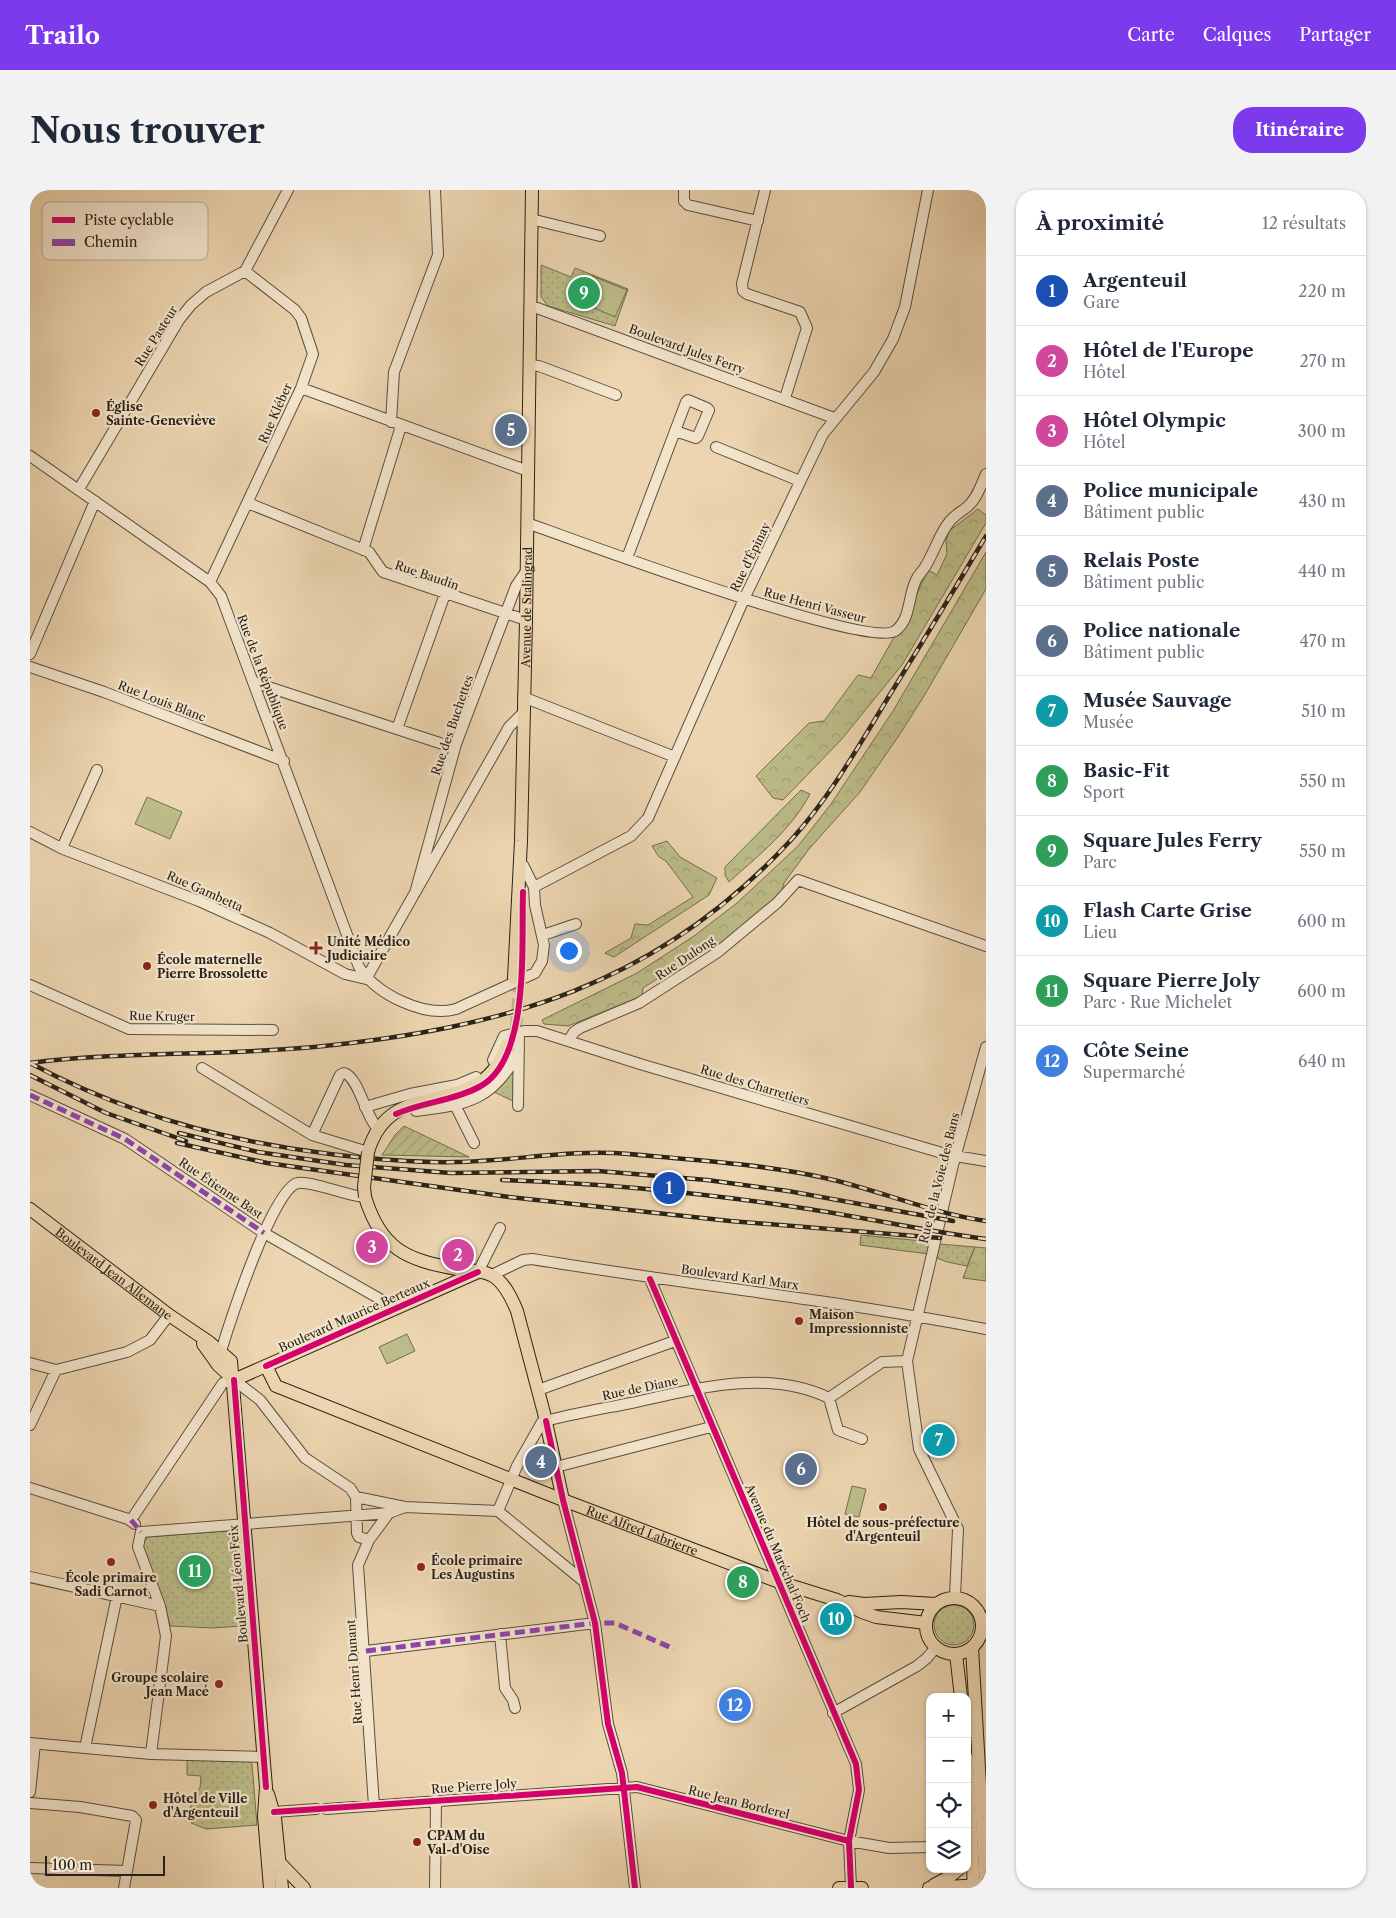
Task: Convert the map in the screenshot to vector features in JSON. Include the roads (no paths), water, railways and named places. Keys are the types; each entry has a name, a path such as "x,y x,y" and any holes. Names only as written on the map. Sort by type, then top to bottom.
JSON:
{"main road":[{"name":"Avenue de Stalingrad","path":"521,842 532,190"},
{"path":"521,842 523,865 517,976 521,842"},
{"path":"396,1114 412,1107 468,1092 487,1083 504,1064 512,1047"},
{"path":"512,1047 480,1082 467,1089 415,1102 396,1114 379,1130 368,1152 364,1188 365,1197 376,1224 393,1247 414,1258 451,1268 492,1275 504,1288 517,1311 546,1421 563,1500"},
{"name":"Boulevard Jean Allemane","path":"30,1209 169,1315 220,1351 231,1361 234,1380"},
{"path":"450,1286 452,1279 451,1268"},
{"name":"Boulevard Maurice Berteaux","path":"234,1380 478,1272"},
{"name":"Boulevard Jean Allemane","path":"199,1337 218,1365 234,1380"},
{"name":"Rue Alfred Labrierre","path":"266,1366 276,1386 563,1500 779,1582 837,1600 876,1617 926,1623"},
{"name":"Boulevard Léon Feix","path":"234,1380 266,1787 264,1816 270,1888"},
{"path":"972,1648 956,1654 945,1653 930,1640 926,1623 929,1612 936,1604 945,1599 955,1597 981,1604 984,1622 982,1632 972,1648 975,1848"},
{"name":"Rue Alfred Labrierre","path":"837,1600 864,1604 901,1602 936,1604"},
{"path":"956,1654 961,1693"},
{"path":"928,1888 981,1886 975,1848 969,1783"},
{"name":"Boulevard Léon Feix","path":"266,1787 274,1812 280,1888"},
{"path":"279,1862 304,1888"},
{"path":"268,1873 280,1888"},
{"path":"928,1888 954,1873"},
{"path":"839,1888 862,1888"}],"street":[{"path":"245,271 288,190"},
{"path":"362,550 396,424 394,372 438,255 435,190"},
{"path":"684,190 684,201 688,206 758,221"},
{"path":"765,190 742,284 743,291 800,312 807,328 785,398"},
{"name":"Rue d'Épinay","path":"534,887 631,836 648,818 744,599 827,426 874,372 893,339 906,307 928,190"},
{"path":"532,219 600,236"},
{"name":"Rue Kléber","path":"210,582 301,388 313,354 301,318 294,310 245,271"},
{"name":"Rue Pasteur","path":"79,489 179,320 191,305 206,292 245,271"},
{"name":"Boulevard Jules Ferry","path":"530,308 537,308 785,398 834,418"},
{"path":"529,365 539,366 616,395"},
{"path":"301,388 528,471"},
{"path":"627,558 675,431"},
{"path":"716,447 800,481"},
{"name":"Rue de la République","path":"30,456 210,582 221,596 284,760 359,967 366,979"},
{"name":"Rue Henri Vasseur","path":"527,523 744,599 858,632 883,634 894,631 905,617 911,590 948,522 970,503 986,474"},
{"path":"30,654 95,501"},
{"name":"Rue Baudin","path":"248,503 369,552 383,572 505,615 526,620"},
{"name":"Rue des Buchettes","path":"415,893 455,748 516,586 527,570"},
{"path":"397,729 445,594"},
{"name":"Rue Louis Blanc","path":"30,667 104,692 284,760"},
{"path":"253,682 455,748"},
{"path":"523,697 675,757"},
{"path":"523,713 509,727 366,979 382,992 400,1000 444,1013 456,1010 535,973 544,955 543,935 535,905 534,887 523,865"},
{"path":"62,848 97,770"},
{"name":"Rue Gambetta","path":"30,832 62,848 199,901 270,933 345,974 366,979"},
{"name":"Rue Dulong","path":"569,1040 574,1032 639,1003 718,952 777,903 794,882 802,880 986,946"},
{"path":"543,935 576,924"},
{"name":"Rue Kruger","path":"30,986 129,1029 273,1030"},
{"name":"Rue des Charretiers","path":"519,1032 537,1031 640,1064 956,1156 986,1161"},
{"path":"412,1107 416,1111 455,1105 495,1088 510,1068 512,1047 519,1032"},
{"path":"365,1107 410,1094 463,1083 476,1077 494,1059 502,1038 519,1032"},
{"path":"512,1047 518,1106"},
{"name":"Rue de la Voie des Bans","path":"906,1361 956,1156 986,1047"},
{"path":"202,1068 312,1135 368,1152"},
{"path":"312,1135 337,1079 344,1073 352,1078 372,1122 379,1130"},
{"name":"Rue Étienne Bast","path":"30,1095 125,1139 264,1233 387,1303 390,1311"},
{"path":"455,1105 474,1143"},
{"path":"220,1351 240,1292 264,1233 277,1206 293,1185 302,1183 365,1197"},
{"path":"478,1272 500,1228"},
{"name":"Boulevard Karl Marx","path":"492,1275 520,1261 532,1259 650,1279 918,1316 986,1329"},
{"name":"Avenue du Maréchal Foch","path":"650,1279 711,1427 858,1770 859,1795 849,1841 851,1887"},
{"path":"30,1363 56,1370 127,1352 144,1345 150,1340 169,1315"},
{"path":"538,1390 675,1340"},
{"path":"862,1439 838,1430 828,1398 882,1362 906,1361 919,1449 958,1529 955,1597"},
{"path":"30,1424 56,1370"},
{"path":"131,1520 223,1382 234,1380 260,1400 305,1458 350,1488 356,1497 359,1537 369,1540"},
{"name":"Rue de Diane","path":"546,1421 722,1384 775,1384 810,1390 828,1398"},
{"path":"498,1511 511,1479 536,1430 540,1423 546,1421"},
{"path":"556,1467 711,1427"},
{"path":"30,1488 131,1520 141,1532"},
{"path":"356,1497 405,1507 498,1511 582,1580"},
{"path":"563,1500 582,1580 595,1623 608,1724 622,1773 635,1888"},
{"path":"141,1532 245,1526 357,1516 388,1513 405,1507"},
{"name":"Rue Henri Dunant","path":"374,1806 366,1651 358,1565 369,1540 388,1513"},
{"path":"141,1532 138,1547 160,1606 166,1636 151,1754"},
{"path":"30,1577 160,1606"},
{"path":"85,1748 117,1596"},
{"path":"366,1651 595,1623"},
{"path":"500,1634 505,1688 513,1700 515,1708"},
{"path":"833,1713 917,1666 936,1647"},
{"path":"30,1792 32,1743 151,1754 263,1757"},
{"name":"Rue Pierre Joly","path":"274,1812 624,1787"},
{"name":"Rue Jean Borderel","path":"624,1787 637,1787 849,1841 889,1848 926,1847"},
{"path":"435,1888 436,1800"},
{"path":"30,1803 80,1807 129,1814 136,1820 124,1888"},
{"path":"30,1868 127,1871"}],"tunnel":[{"path":"511,1046 516,1028 520,975"}],"railway":[{"path":"30,1063 136,1055 279,1050 384,1039 450,1027 513,1012 574,991 631,965 687,931 740,890 806,823 858,747 986,536"},
{"path":"30,1063 102,1097 139,1111 214,1133 291,1148 362,1158 425,1162 479,1161 564,1154 607,1153 727,1163 777,1169 825,1178 945,1213 986,1221"},
{"path":"30,1075 106,1113 186,1141"},
{"path":"179,1133 258,1152 346,1165 451,1173 598,1171 707,1180 788,1191 953,1221"},
{"path":"177,1143 267,1163 509,1197 730,1221 940,1238"},
{"path":"502,1180 615,1186 727,1198 986,1239"}],"place":[{"name":"Square Jules Ferry","path":"584,293"},
{"name":"Église Sainte-Geneviève","path":"96,413"},
{"name":"Relais Poste","path":"511,430"},
{"name":"Unité Médico Judiciaire","path":"316,948"},
{"name":"École maternelle Pierre Brossolette","path":"147,966"},
{"name":"Argenteuil","path":"669,1188"},
{"name":"Hôtel Olympic","path":"372,1247"},
{"name":"Hôtel de l'Europe","path":"458,1255"},
{"name":"Maison Impressionniste","path":"799,1321"},
{"name":"Musée Sauvage","path":"939,1440"},
{"name":"Police municipale","path":"541,1462"},
{"name":"Police nationale","path":"801,1469"},
{"name":"Hôtel de sous-préfecture d'Argenteuil","path":"883,1507"},
{"name":"École primaire Sadi Carnot","path":"111,1562"},
{"name":"École primaire Les Augustins","path":"421,1567"},
{"name":"Square Pierre Joly","path":"195,1571"},
{"name":"Basic-Fit","path":"743,1582"},
{"name":"Flash Carte Grise","path":"836,1619"},
{"name":"Groupe scolaire Jean Macé","path":"219,1684"},
{"name":"Côte Seine","path":"735,1705"},
{"name":"Hôtel de Ville d'Argenteuil","path":"153,1805"},
{"name":"CPAM du Val-d'Oise","path":"417,1842"}]}
